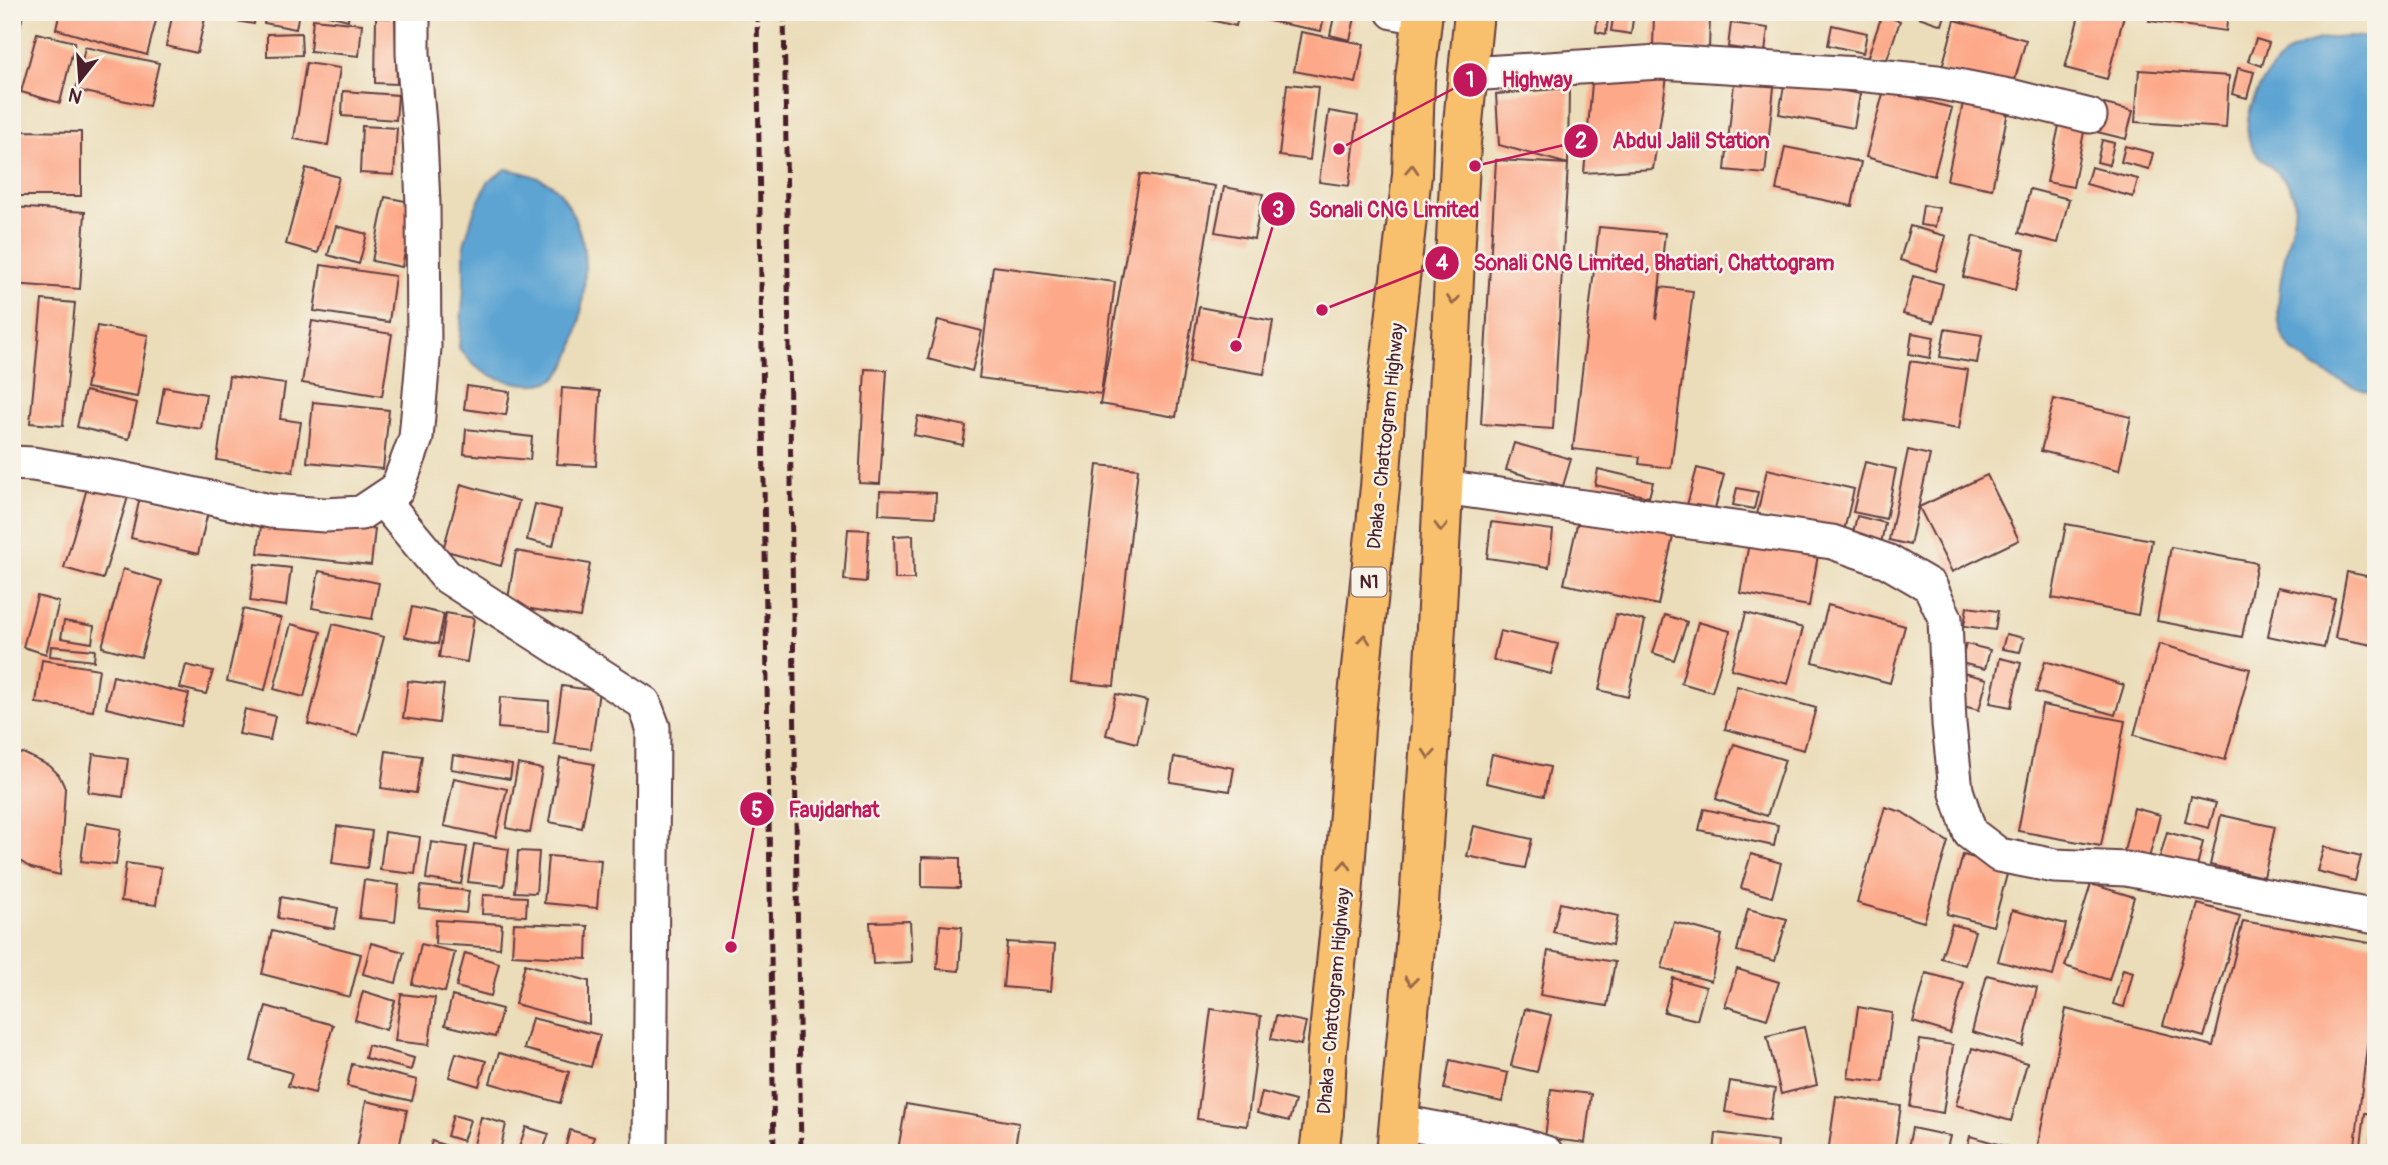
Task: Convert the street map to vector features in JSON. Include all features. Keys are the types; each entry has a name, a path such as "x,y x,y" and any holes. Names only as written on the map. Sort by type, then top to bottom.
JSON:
{"highway":[{"path":"1398,1137 1432,723 1461,143 1474,12"},
{"name":"Dhaka - Chattogram Highway","path":"1319,1153 1343,897 1356,715 1380,487 1387,390 1412,174 1415,80 1413,14"}],"street":[{"path":"12,463 123,479 270,511 325,515 360,513 397,489 416,438 424,348 423,205 412,54 413,12"},
{"path":"1468,74 1660,62 1858,74 1937,82 2090,116"},
{"path":"1443,487 1832,542 1887,561 1930,586 1945,618 1949,724 1956,790 1970,833 1999,855 2055,866 2126,869 2376,917"},
{"path":"382,499 446,576 644,704 653,727 650,1153"},
{"path":"1398,1137 1513,1143 1546,1153"}],"water":[{"path":"2335,37 2376,37 2376,395 2336,379 2308,363 2287,343 2281,331 2279,291 2295,205 2288,184 2259,156 2249,138 2250,111 2255,97 2280,60 2294,49"},
{"path":"506,169 539,178 556,188 574,218 584,251 583,298 572,352 558,376 542,383 521,383 490,375 475,366 459,348 464,245 474,211 488,182"}],"building":[{"path":"60,12 158,13 147,55 56,29"},
{"path":"173,12 205,18 197,53 166,46"},
{"path":"238,12 256,12 254,24 236,21"},
{"path":"266,12 299,12 296,29 264,23"},
{"path":"316,12 349,12 348,20"},
{"path":"1195,12 1239,12 1236,26 1194,16"},
{"path":"1255,12 1325,12 1321,31 1253,18"},
{"path":"1335,12 1356,13 1350,40 1330,35"},
{"path":"1598,12 1609,12 1606,34 1596,32"},
{"path":"1614,12 1634,12 1631,34 1611,31"},
{"path":"1904,12 1946,12 1942,25"},
{"path":"2080,12 2125,12 2107,79 2065,68"},
{"path":"2150,12 2228,12 2226,31 2149,21"},
{"path":"1654,15 1710,17 1709,49 1653,47"},
{"path":"1882,15 1900,21 1885,65 1867,59"},
{"path":"12,17 22,19 13,58 12,57"},
{"path":"376,18 395,18 397,84 375,83"},
{"path":"313,19 362,24 359,56 310,51"},
{"path":"1955,20 2026,40 2012,90 1941,71"},
{"path":"1731,23 1768,28 1765,52 1728,47"},
{"path":"1832,25 1867,33 1863,53 1828,45"},
{"path":"1301,32 1364,44 1356,83 1294,71"},
{"path":"37,33 75,42 60,103 21,92"},
{"path":"301,33 302,55 267,56 267,34"},
{"path":"2256,39 2269,43 2262,66 2248,61"},
{"path":"85,47 159,63 149,106 76,90"},
{"path":"306,63 340,68 328,145 294,139"},
{"path":"2238,68 2254,72 2247,98 2232,94"},
{"path":"2139,70 2229,76 2226,128 2135,122"},
{"path":"1593,72 1667,77 1653,169 1584,173"},
{"path":"1735,74 1775,77 1765,174 1725,170"},
{"path":"1785,80 1860,94 1854,128 1779,114"},
{"path":"1287,84 1318,87 1310,160 1279,156"},
{"path":"1569,88 1568,164 1499,145 1496,94"},
{"path":"1884,90 1952,108 1934,176 1866,157"},
{"path":"343,91 398,95 396,120 342,116"},
{"path":"1964,98 2009,107 1992,189 1947,180"},
{"path":"2100,103 2133,111 2126,139 2093,131"},
{"path":"1329,111 1358,116 1349,186 1319,182"},
{"path":"2060,121 2085,127 2073,187 2047,182"},
{"path":"362,126 397,128 394,175 360,173"},
{"path":"16,131 81,132 81,196 15,196"},
{"path":"2102,140 2114,143 2109,165 2097,162"},
{"path":"2125,146 2153,153 2149,169 2121,162"},
{"path":"1785,147 1861,162 1852,206 1776,190"},
{"path":"1496,160 1568,164 1553,429 1481,424"},
{"path":"2091,167 2138,179 2133,197 2086,184"},
{"path":"306,168 339,177 318,253 286,244"},
{"path":"1140,174 1215,186 1176,417 1100,404"},
{"path":"1224,187 1263,194 1254,239 1215,232"},
{"path":"2030,189 2069,199 2058,243 2019,233"},
{"path":"385,197 415,203 402,267 372,261"},
{"path":"1923,205 1939,208 1935,227 1920,225"},
{"path":"12,207 85,212 80,289 12,284"},
{"path":"336,226 367,234 359,264 328,255"},
{"path":"1910,226 1946,236 1936,271 1900,260"},
{"path":"1599,227 1665,233 1656,320 1661,287 1693,291 1671,468 1639,464 1640,457 1573,449"},
{"path":"1973,236 2025,250 2015,290 1963,277"},
{"path":"321,265 395,276 389,322 314,311"},
{"path":"993,266 1115,282 1101,394 979,378"},
{"path":"1913,276 1943,284 1934,322 1903,314"},
{"path":"42,300 75,303 63,426 30,423"},
{"path":"1199,307 1273,321 1264,374 1190,362"},
{"path":"938,320 982,331 972,371 928,359"},
{"path":"312,321 392,334 382,396 302,383"},
{"path":"97,326 148,335 137,397 86,388"},
{"path":"1945,329 1982,335 1977,363 1940,357"},
{"path":"1912,333 1934,337 1930,358 1909,354"},
{"path":"1910,361 1968,370 1959,429 1901,420"},
{"path":"865,369 887,370 880,484 859,483"},
{"path":"229,376 285,384 280,419 301,422 293,472 217,460"},
{"path":"467,386 510,392 506,415 464,409"},
{"path":"164,387 206,394 201,429 158,421"},
{"path":"562,388 600,391 596,466 557,464"},
{"path":"85,391 137,403 129,439 77,427"},
{"path":"2054,399 2131,417 2119,470 2041,451"},
{"path":"313,402 389,410 383,469 307,462"},
{"path":"918,416 966,426 963,445 914,435"},
{"path":"466,429 532,437 530,460 464,454"},
{"path":"1514,443 1571,459 1563,486 1506,470"},
{"path":"1908,450 1930,455 1910,545 1889,540"},
{"path":"1865,462 1896,469 1886,519 1853,512"},
{"path":"1097,465 1138,469 1114,686 1072,682"},
{"path":"1697,468 1724,475 1714,512 1687,505"},
{"path":"1598,469 1653,482 1649,497 1595,485"},
{"path":"1767,469 1854,489 1843,535 1757,515"},
{"path":"1987,475 2019,540 1952,572 1919,507"},
{"path":"461,484 519,501 501,566 443,550"},
{"path":"88,485 128,497 103,579 64,568"},
{"path":"1737,488 1758,492 1754,509 1733,505"},
{"path":"880,491 936,493 935,517 879,514"},
{"path":"140,497 208,512 198,554 131,538"},
{"path":"535,504 561,510 553,546 527,540"},
{"path":"1580,511 1674,532 1658,605 1564,584"},
{"path":"1857,516 1885,523 1881,544 1852,537"},
{"path":"262,517 375,529 371,565 258,553"},
{"path":"1491,522 1553,530 1549,567 1487,558"},
{"path":"2066,524 2152,540 2138,615 2052,598"},
{"path":"848,529 869,530 866,582 844,580"},
{"path":"913,535 914,579 895,579 894,536"},
{"path":"1749,543 1818,555 1809,606 1740,593"},
{"path":"2171,547 2257,563 2242,637 2157,621"},
{"path":"516,551 590,564 580,617 507,605"},
{"path":"255,564 291,568 286,606 250,601"},
{"path":"123,569 162,581 141,657 102,647"},
{"path":"319,571 379,583 372,619 312,608"},
{"path":"2347,572 2376,578 2376,630 2373,645 2335,638"},
{"path":"2278,587 2335,599 2324,648 2268,636"},
{"path":"37,596 59,602 46,654 23,647"},
{"path":"1828,605 1905,626 1890,683 1813,662"},
{"path":"412,607 444,614 438,644 405,637"},
{"path":"1967,607 1998,611 1995,630 1964,626"},
{"path":"243,609 281,618 265,690 227,681"},
{"path":"446,613 474,618 467,662 439,657"},
{"path":"1746,613 1803,628 1788,684 1731,669"},
{"path":"1616,614 1645,621 1628,697 1599,690"},
{"path":"1665,615 1687,622 1674,660 1653,653"},
{"path":"64,621 94,626 92,643 61,638"},
{"path":"1698,622 1730,631 1712,692 1681,683"},
{"path":"291,624 321,632 304,697 274,689"},
{"path":"333,624 384,637 358,736 308,724"},
{"path":"1500,631 1558,644 1551,674 1493,660"},
{"path":"2006,634 2024,638 2020,652 2002,649"},
{"path":"1966,644 1990,650 1985,669 1961,663"},
{"path":"2159,644 2250,669 2225,760 2134,735"},
{"path":"51,646 95,650 94,661 50,656"},
{"path":"2000,658 2021,663 2011,707 1990,703"},
{"path":"42,660 99,669 93,711 36,703"},
{"path":"2045,661 2124,685 2115,715 2036,692"},
{"path":"186,665 213,671 206,694 180,688"},
{"path":"1963,673 1987,679 1979,710 1955,704"},
{"path":"113,676 189,694 181,726 106,708"},
{"path":"408,681 444,685 439,723 403,718"},
{"path":"562,686 599,691 591,749 554,744"},
{"path":"1737,686 1816,708 1804,750 1725,729"},
{"path":"1116,694 1147,701 1137,743 1106,735"},
{"path":"500,697 549,701 548,732 498,728"},
{"path":"2042,705 2125,721 2101,846 2018,831"},
{"path":"245,709 275,716 270,740 239,734"},
{"path":"1734,744 1785,760 1767,816 1716,799"},
{"path":"386,751 422,756 416,793 381,788"},
{"path":"23,753 50,766 59,775 65,788 60,875 31,868 12,856 12,756"},
{"path":"93,754 128,759 123,797 88,792"},
{"path":"1492,754 1550,767 1544,796 1486,783"},
{"path":"453,755 512,765 510,779 451,769"},
{"path":"1174,757 1234,768 1230,791 1170,782"},
{"path":"560,758 594,764 582,828 549,822"},
{"path":"518,764 542,769 530,833 506,828"},
{"path":"454,778 507,789 496,837 444,826"},
{"path":"2191,797 2216,803 2209,828 2185,822"},
{"path":"1885,807 1902,812 1948,842 1924,922 1857,903"},
{"path":"2134,808 2160,815 2148,862 2123,856"},
{"path":"1704,809 1778,825 1774,846 1699,830"},
{"path":"2221,815 2275,827 2264,877 2210,865"},
{"path":"86,823 121,829 116,865 81,861"},
{"path":"337,826 372,831 367,868 332,863"},
{"path":"1474,826 1532,839 1525,868 1467,856"},
{"path":"385,832 420,837 415,874 380,870"},
{"path":"2167,832 2203,842 2195,874 2158,864"},
{"path":"431,842 467,847 461,884 426,879"},
{"path":"474,844 509,849 504,886 468,882"},
{"path":"2324,847 2361,856 2355,881 2317,871"},
{"path":"518,851 539,852 536,893 515,892"},
{"path":"1751,854 1781,863 1772,897 1741,888"},
{"path":"1963,855 2009,867 1993,926 1947,914"},
{"path":"548,856 601,860 597,908 544,903"},
{"path":"922,857 960,858 960,888 922,887"},
{"path":"126,863 161,868 156,905 121,901"},
{"path":"364,880 399,885 395,922 359,918"},
{"path":"2091,884 2134,897 2109,980 2065,966"},
{"path":"421,886 469,891 466,913 419,908"},
{"path":"483,895 527,897 526,916 482,914"},
{"path":"281,897 338,908 334,929 278,918"},
{"path":"1560,903 1618,916 1612,945 1553,932"},
{"path":"2198,904 2240,916 2204,1037 2163,1025"},
{"path":"1748,909 1787,919 1775,961 1737,951"},
{"path":"2012,910 2066,924 2053,976 1998,961"},
{"path":"436,920 502,924 500,948 435,944"},
{"path":"910,921 912,962 873,964 870,922"},
{"path":"2243,921 2376,944 2376,974 2354,1153 2036,1153 2066,1009 2213,1046"},
{"path":"1674,922 1722,935 1711,981 1662,968"},
{"path":"514,923 588,926 587,959 512,955"},
{"path":"1952,924 1975,931 1965,965 1941,958"},
{"path":"940,925 962,927 959,971 937,969"},
{"path":"272,931 361,954 350,997 262,974"},
{"path":"1007,942 1055,945 1051,991 1003,987"},
{"path":"371,943 404,952 396,983 363,974"},
{"path":"421,944 455,952 445,992 412,984"},
{"path":"1548,951 1615,962 1607,1006 1540,995"},
{"path":"465,953 499,963 491,996 456,987"},
{"path":"525,964 589,981 589,1024 515,1004"},
{"path":"1737,969 1779,982 1767,1019 1725,1006"},
{"path":"2123,969 2133,972 2124,1007 2113,1004"},
{"path":"1926,973 1964,983 1950,1033 1913,1022"},
{"path":"1987,975 2037,988 2023,1046 1972,1032"},
{"path":"1673,978 1706,987 1697,1020 1664,1012"},
{"path":"363,991 395,1001 386,1030 355,1020"},
{"path":"401,994 435,998 429,1045 395,1041"},
{"path":"452,996 502,1009 495,1037 445,1025"},
{"path":"266,1006 333,1025 315,1093 288,1086 292,1073 251,1061"},
{"path":"1858,1007 1892,1013 1883,1082 1848,1078"},
{"path":"1211,1009 1261,1016 1247,1126 1197,1119"},
{"path":"1525,1009 1551,1015 1537,1072 1511,1066"},
{"path":"1276,1016 1306,1022 1301,1045 1271,1039"},
{"path":"532,1018 600,1035 591,1067 524,1049"},
{"path":"1804,1027 1817,1085 1781,1094 1767,1036"},
{"path":"1920,1040 1953,1045 1943,1113 1910,1107"},
{"path":"368,1045 414,1058 411,1070 365,1058"},
{"path":"1972,1048 2027,1063 2011,1121 1956,1105"},
{"path":"456,1053 486,1061 479,1086 449,1077"},
{"path":"499,1053 569,1072 560,1103 490,1083"},
{"path":"1450,1060 1508,1073 1502,1102 1444,1089"},
{"path":"352,1064 417,1080 412,1101 347,1086"},
{"path":"1730,1081 1775,1089 1770,1120 1725,1112"},
{"path":"1551,1089 1591,1094 1585,1143 1545,1138"},
{"path":"1262,1092 1295,1101 1289,1121 1257,1113"},
{"path":"1836,1096 1901,1106 1894,1153 1828,1153"},
{"path":"366,1101 407,1110 398,1153 356,1153"},
{"path":"906,1104 1019,1123 1014,1153 913,1153 898,1150"},
{"path":"2365,1113 2376,1114 2376,1153 2360,1153"},
{"path":"453,1115 470,1120 463,1141 447,1136"},
{"path":"481,1117 506,1124 500,1151 474,1144"},
{"path":"526,1127 549,1134 542,1153 517,1153"},
{"path":"1912,1128 1950,1136 1946,1153 1907,1153"},
{"path":"570,1130 594,1137 589,1153 564,1153"},
{"path":"1716,1133 1778,1141 1777,1153 1714,1153"},
{"path":"1970,1136 2015,1149 2014,1153 1966,1153"},
{"path":"432,1141 465,1152 465,1153 428,1153"}],"railway":[{"path":"757,12 774,1153"},
{"path":"784,12 801,1153"}],"place":[{"name":"Highway","path":"1339,149"},
{"name":"Abdul Jalil Station","path":"1475,166"},
{"name":"Sonali CNG Limited, Bhatiari, Chattogram","path":"1322,310"},
{"name":"Sonali CNG Limited","path":"1236,346"},
{"name":"Faujdarhat","path":"731,947"}]}
